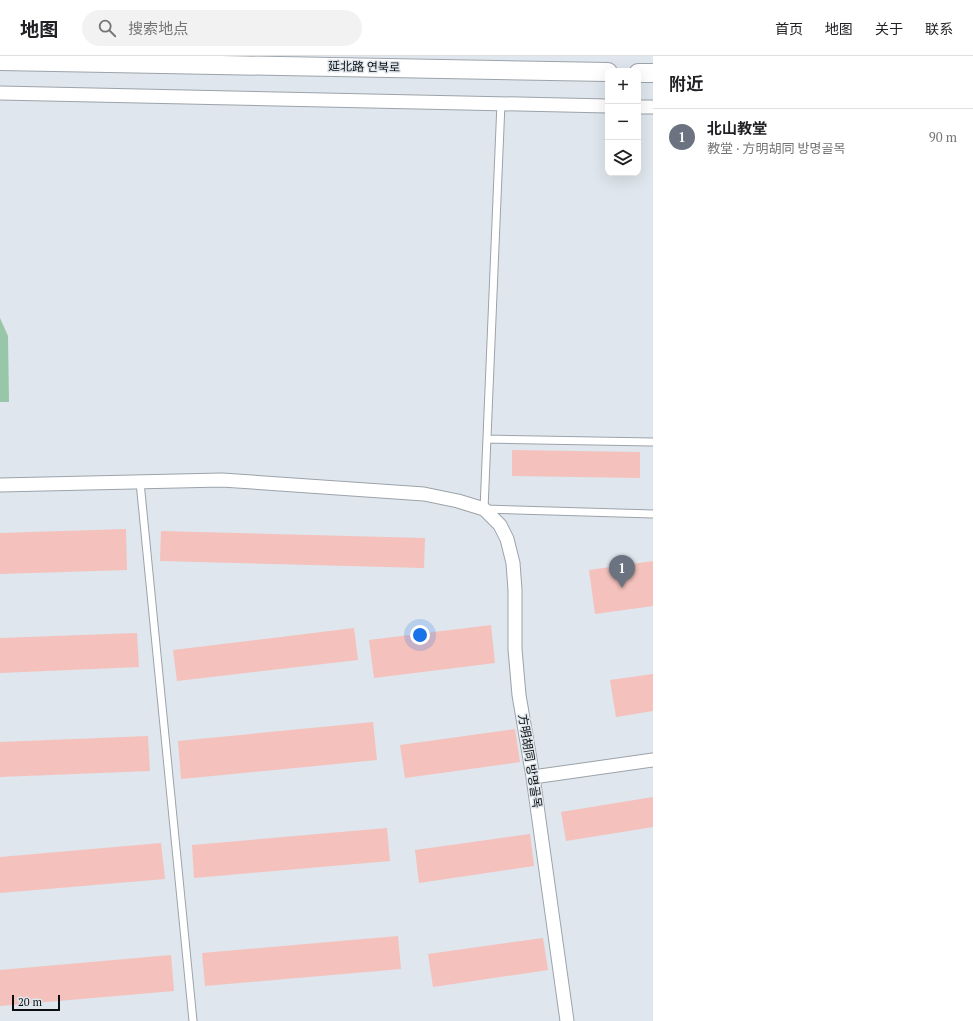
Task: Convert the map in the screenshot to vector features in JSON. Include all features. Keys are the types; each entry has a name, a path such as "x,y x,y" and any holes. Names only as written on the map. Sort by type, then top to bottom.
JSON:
{"main road":[{"name":"延北路 연북로","path":"0,61 605,72"},
{"path":"641,73 653,74"}],"street":[{"path":"0,93 605,106"},
{"path":"641,107 653,107"},
{"path":"0,485 222,480 424,494 458,501 484,509"},
{"name":"方明胡同 방명골목","path":"484,509 500,525 507,539 513,563 515,590 515,649 518,687 533,777 567,1021"},
{"path":"533,777 653,760"}],"lane":[{"path":"501,103 484,509 653,514"},
{"path":"487,439 653,442"},
{"path":"140,482 193,1021"}],"green space":[{"path":"0,318 8,336 9,402 0,402"}],"building":[{"path":"512,450 640,452 640,478 512,476"},
{"path":"126,529 127,570 0,574 0,533"},
{"path":"161,531 425,538 424,568 160,561"},
{"path":"653,561 653,606 595,614 589,570"},
{"path":"491,625 495,663 374,678 369,640"},
{"path":"354,628 358,660 177,681 173,650"},
{"path":"137,633 139,667 0,673 0,638"},
{"path":"653,674 653,711 616,717 610,680"},
{"path":"373,722 377,760 181,779 178,741"},
{"path":"515,729 520,762 405,778 400,745"},
{"path":"148,736 150,771 0,777 0,742"},
{"path":"653,797 653,827 566,841 561,812"},
{"path":"387,828 390,861 194,878 192,845"},
{"path":"530,834 534,866 419,883 415,850"},
{"path":"161,843 165,879 0,893 0,857"},
{"path":"398,936 401,969 205,986 202,953"},
{"path":"543,938 548,970 433,987 428,954"},
{"path":"171,955 174,991 0,1006 0,970"}],"place":[{"name":"北山教堂","path":"622,588"}]}
